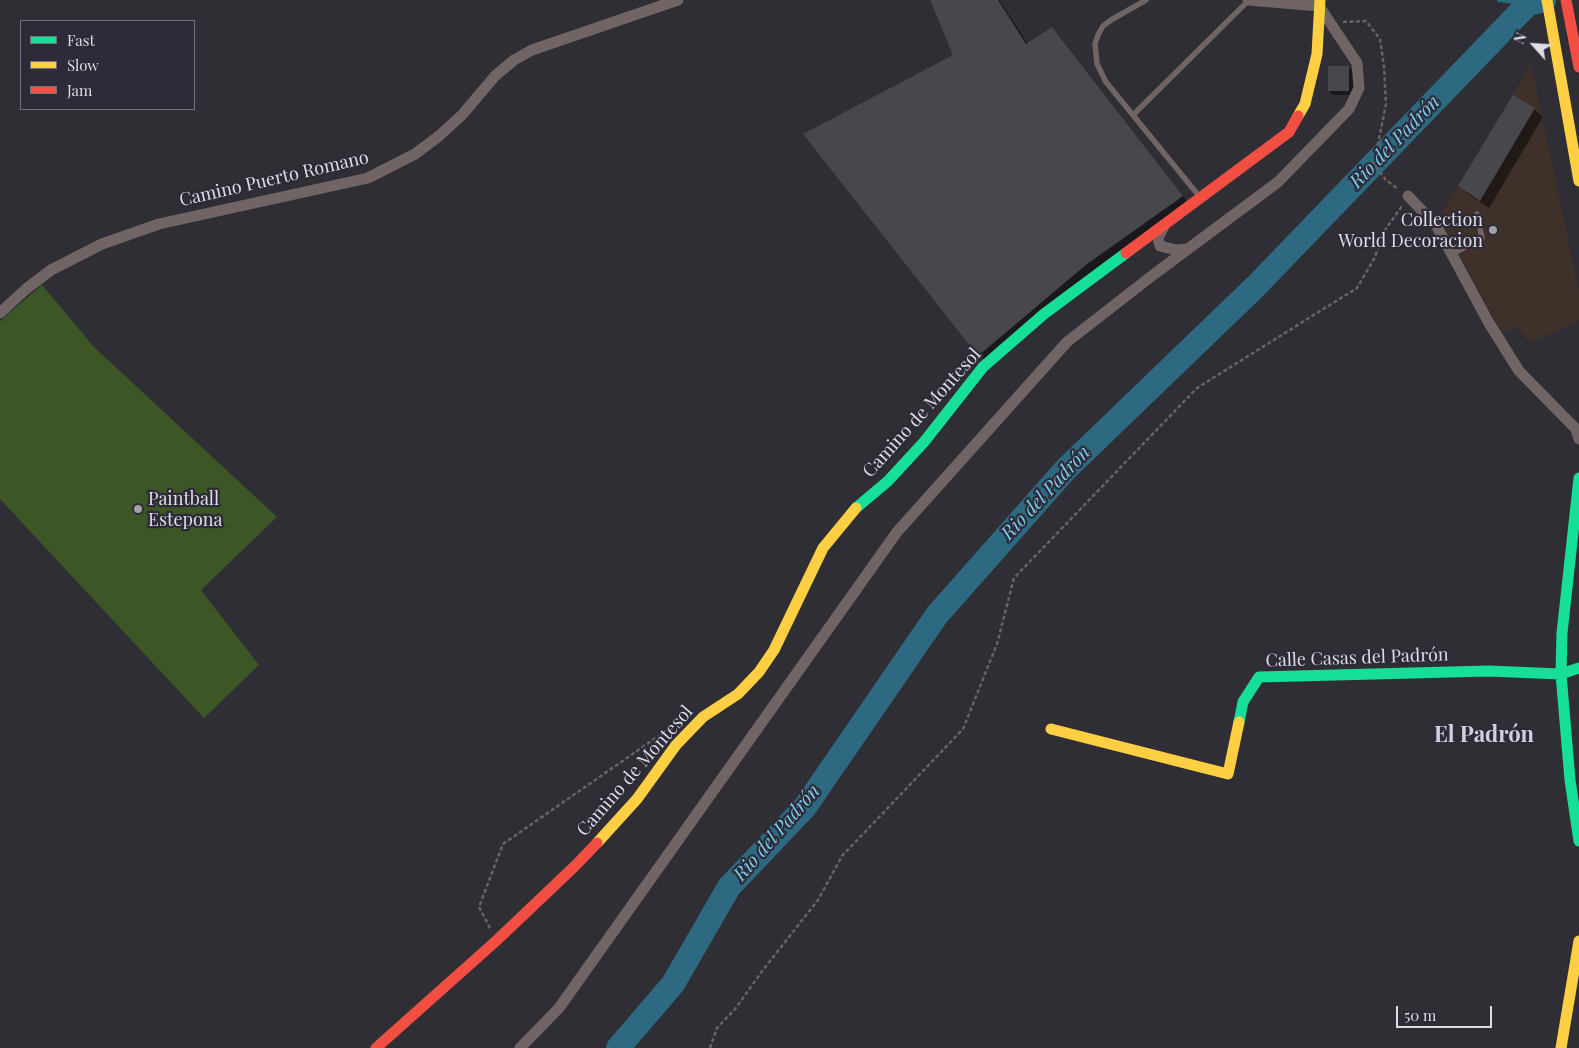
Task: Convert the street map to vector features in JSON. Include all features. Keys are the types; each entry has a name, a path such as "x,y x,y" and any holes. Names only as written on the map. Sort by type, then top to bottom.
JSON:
{"main road":[{"path":"1547,0 1579,181"},
{"path":"1566,0 1579,67"},
{"name":"Camino de Montesol","path":"376,1048 496,941 576,865 637,800 676,745 702,717 738,694 759,672 774,650 828,541 854,510 888,481 924,442 983,367 1044,314 1289,132 1304,104 1316,54 1320,3"},
{"path":"1579,478 1562,632 1561,674 1570,780 1579,841"},
{"path":"1561,674 1579,668"},
{"name":"Calle Casas del Padrón","path":"1051,729 1228,774 1243,702 1259,677 1490,671 1561,674"},
{"path":"1561,674 1579,676"},
{"path":"1560,1048 1579,941"}],"street":[{"name":"Camino Puerto Romano","path":"0,312 51,270 102,244 159,224 368,178 415,154 439,136 462,115 495,76 514,60 532,50 678,0"},
{"path":"520,1048 559,1008 897,532 1067,342 1278,182 1349,109 1359,88 1356,63 1320,3 1249,0"},
{"path":"1408,196 1436,224 1489,323 1519,371 1576,429 1579,439"},
{"path":"1165,224 1158,238 1160,246 1176,250 1188,249"}],"lane":[{"path":"1146,0 1110,20 1103,26 1095,44 1097,64 1106,82 1200,198"},
{"path":"1133,115 1249,0"},
{"path":"1452,254 1482,238 1477,214"}],"path":[{"path":"710,1048 718,1028 735,1010 763,970 818,900 842,856 963,729 997,644 1014,578 1196,388 1357,288 1374,259 1385,230 1399,213 1408,196 1386,180 1374,164 1386,104 1380,38 1366,21 1330,22"},
{"path":"496,941 479,907 503,844 675,725"}],"shaded area":[{"path":"1531,64 1579,291 1579,321 1529,343 1517,326 1502,333 1439,217"}],"green space":[{"name":"Paintball Estepona","path":"42,285 94,347 277,517 201,590 259,665 204,718 0,499 0,321"}],"building":[{"path":"930,0 998,0 1026,44 1052,27 1183,196 1087,264 978,356 803,134 953,55"},
{"path":"1328,66 1349,66 1349,91 1328,91"},
{"path":"1513,95 1535,108 1480,201 1458,186"}],"waterway":[{"path":"1499,0 1528,4"},
{"name":"Rio del Padrón","path":"618,1048 673,984 729,887 805,807 937,615 1066,469 1256,286 1528,4 1544,0"}],"traffic: fast":[{"path":"856,508 888,481 924,442 983,367 1044,314 1126,253"},
{"path":"1579,478 1562,633 1561,674 1570,780 1579,841"},
{"path":"1561,674 1579,668"},
{"path":"1239,722 1243,702 1259,677 1489,671 1561,674"}],"traffic: slow":[{"path":"1298,116 1305,104 1317,54 1320,0"},
{"path":"1547,0 1579,181"},
{"path":"597,843 637,799 676,745 703,717 738,694 759,672 774,650 823,548 856,508"},
{"path":"1051,729 1228,774 1239,722"},
{"path":"1561,1048 1579,941"}],"traffic: jam":[{"path":"1566,0 1579,67"},
{"path":"1126,253 1289,132 1298,116"},
{"path":"376,1048 496,941 597,843"}],"place":[{"name":"Collection World Decoracion","path":"1493,230"},
{"name":"Paintball Estepona","path":"138,509"}],"district":[{"name":"El Padrón","path":"1484,735"}]}
